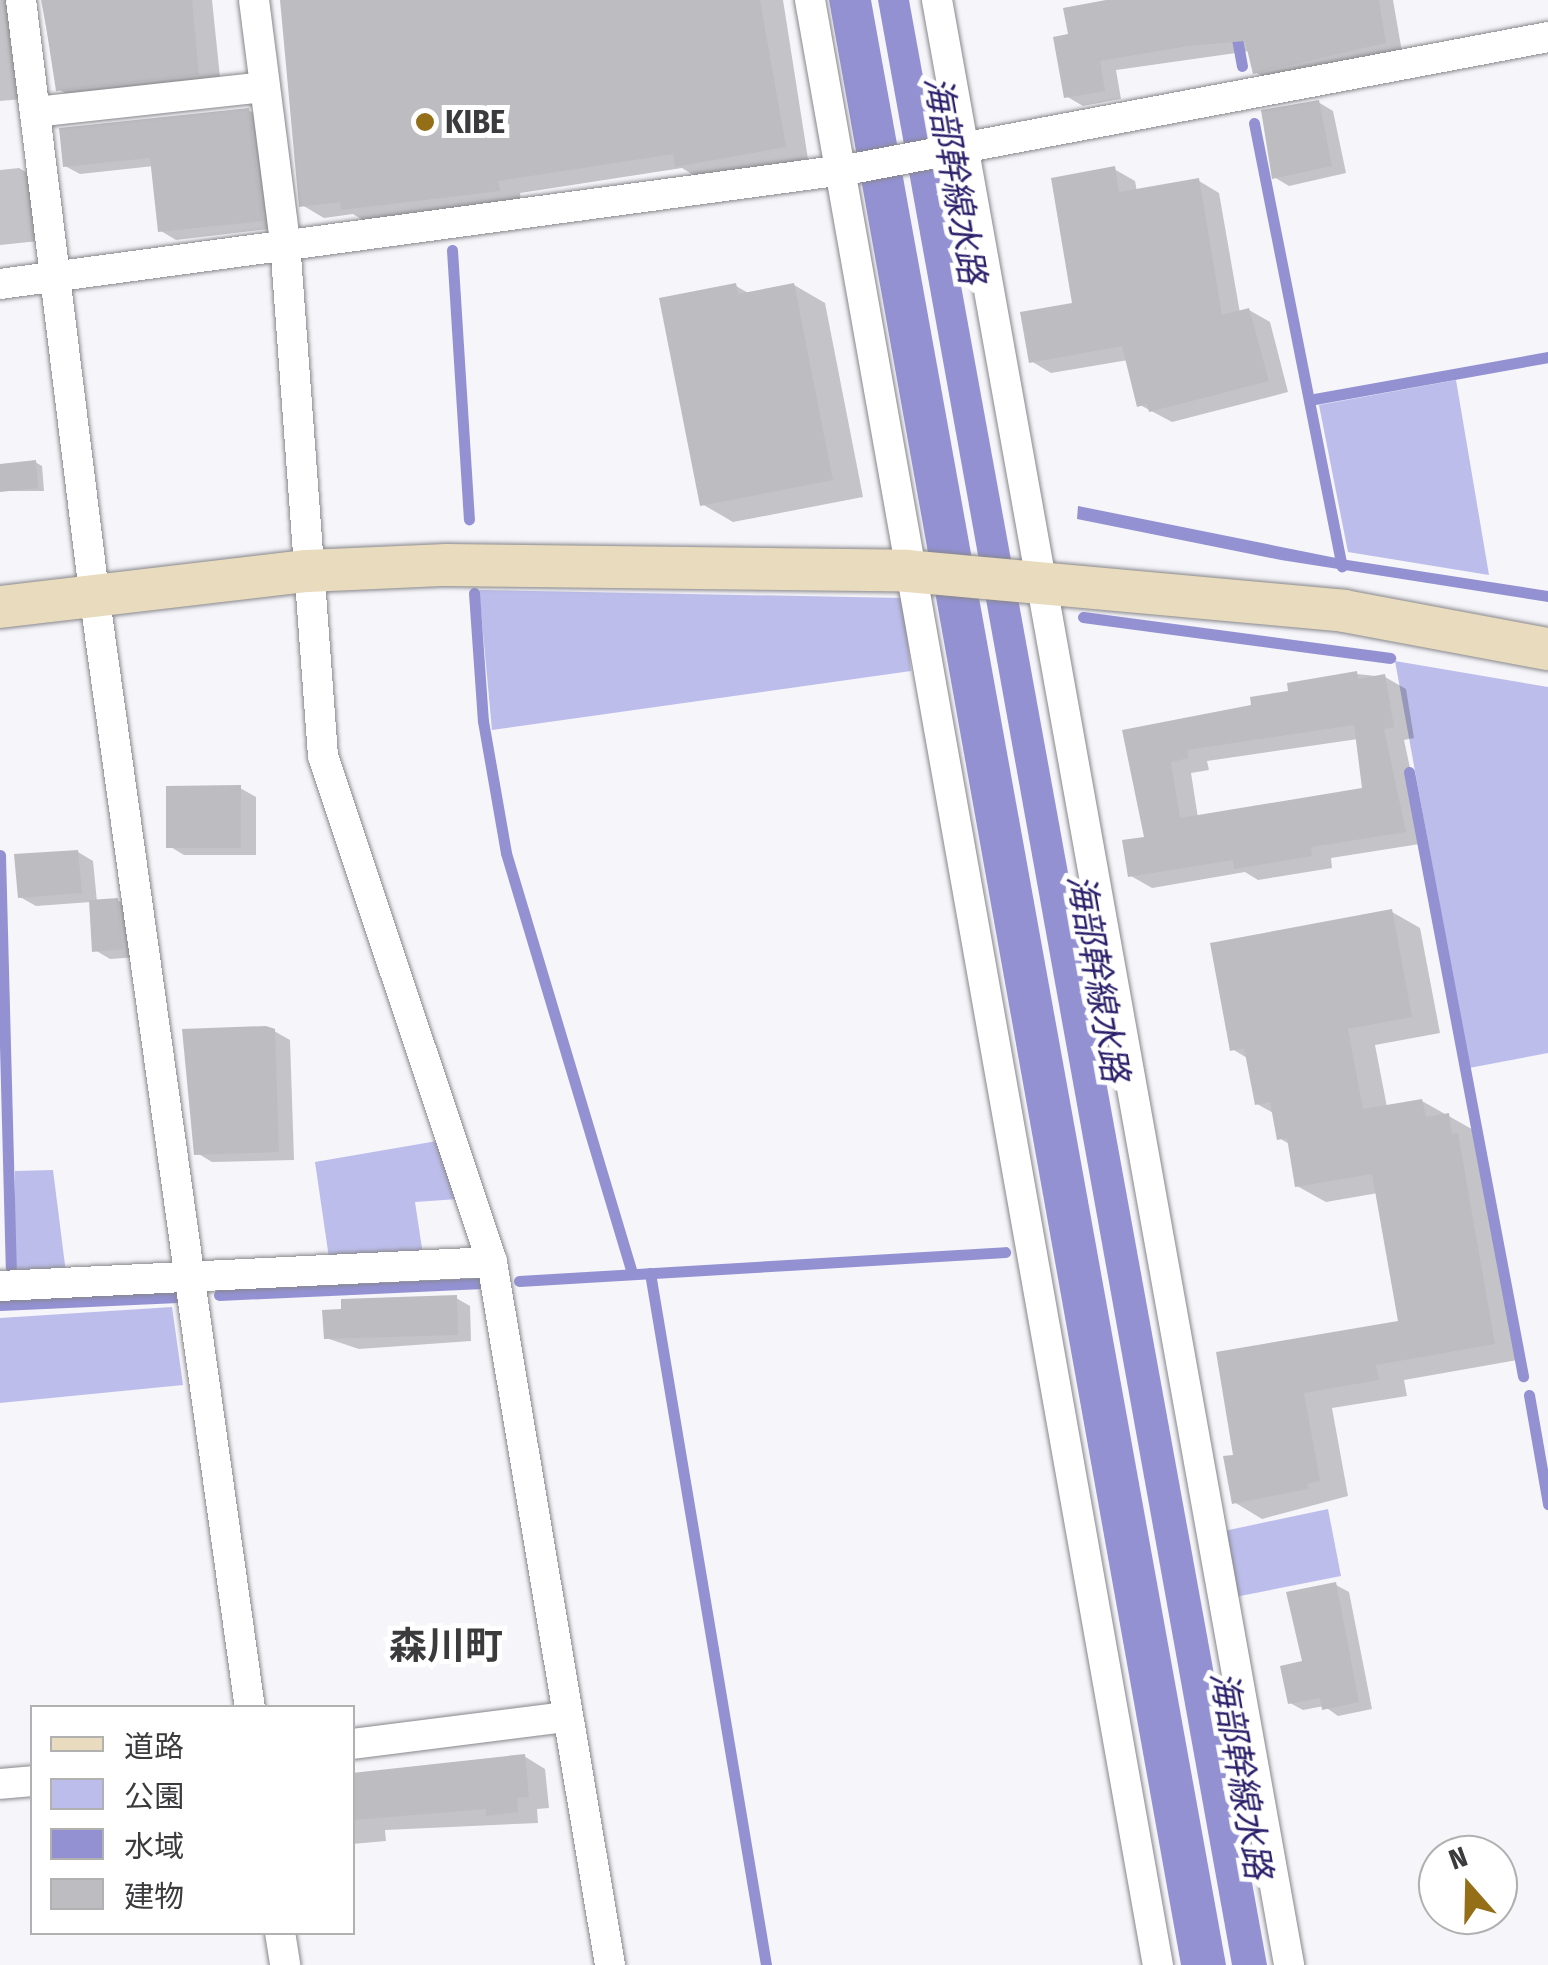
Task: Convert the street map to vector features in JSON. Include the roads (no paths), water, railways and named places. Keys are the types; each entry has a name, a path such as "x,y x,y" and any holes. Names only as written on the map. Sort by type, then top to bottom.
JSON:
{"street":[{"path":"21,0 94,593 250,1705"},
{"path":"254,0 285,242 322,756 492,1262 610,1965"},
{"path":"810,0 846,169 907,571 1158,1965"},
{"path":"937,0 956,145 1289,1965"},
{"path":"0,284 55,279 285,242 846,169 956,145 1548,37"},
{"path":"35,112 265,87"},
{"path":"0,607 308,571 602,564 907,571 1035,579 1344,610 1548,649"},
{"path":"0,1286 492,1262"},
{"path":"355,1744 567,1717"},
{"path":"0,1784 30,1781"},
{"path":"280,1935 284,1965"}],"water":[{"path":"829,0 871,0 1226,1965 1181,1965"},
{"path":"878,0 909,0 1267,1965 1232,1965"},
{"path":"1078,506 1341,559 1548,591 1548,602 1281,560 1077,519"}],"waterway":[{"path":"1230,0 1242,66"},
{"path":"1254,123 1342,566"},
{"path":"452,250 469,519"},
{"path":"1309,400 1548,357"},
{"path":"474,593 483,721 506,853 632,1274"},
{"path":"1083,617 1390,658"},
{"path":"1409,772 1523,1376"},
{"path":"0,855 11,1267"},
{"path":"519,1281 1005,1252"},
{"path":"650,1273 766,1965"},
{"path":"219,1295 483,1283"},
{"path":"0,1305 178,1297"},
{"path":"1529,1395 1548,1504"}],"place":[{"name":"KIBE","path":"425,122"}],"district":[{"name":"森川町","path":"446,1647"}],"water label":[{"name":"海部幹線水路","path":"955,180"},
{"name":"海部幹線水路","path":"1098,978"},
{"name":"海部幹線水路","path":"1241,1775"}]}
